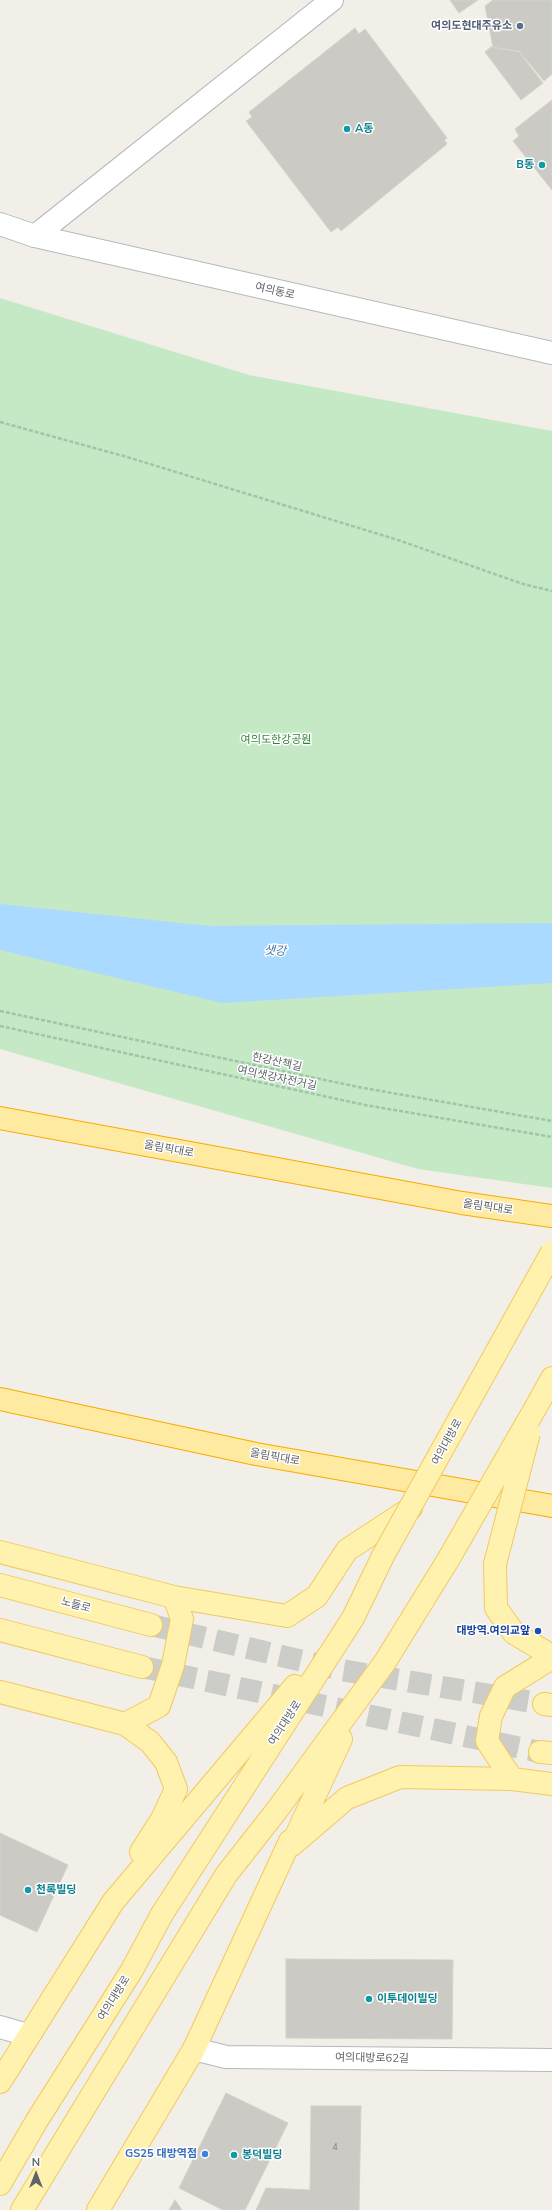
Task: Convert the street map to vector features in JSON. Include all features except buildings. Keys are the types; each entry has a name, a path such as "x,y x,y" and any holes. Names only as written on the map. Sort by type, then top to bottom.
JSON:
{"highway":[{"name":"올림픽대로","path":"0,1118 462,1203 552,1216"},
{"name":"올림픽대로","path":"0,1399 256,1454 552,1506"}],"main road":[{"name":"여의대방로","path":"0,2184 36,2122 132,1970 162,1914 353,1618 383,1556 552,1252"},
{"path":"22,2210 226,1875 277,1810 385,1662 448,1560 552,1378"},
{"path":"512,1779 487,1741 491,1716 505,1687 552,1657 514,1633 496,1608 495,1564 536,1407"},
{"path":"0,1552 174,1597 287,1616 317,1596 347,1550 411,1508"},
{"name":"노들로","path":"0,1585 151,1625"},
{"path":"125,1724 159,1706 173,1665 182,1619 174,1597"},
{"path":"113,1902 353,1618"},
{"path":"0,1630 142,1667"},
{"path":"0,1692 125,1724 150,1742 166,1762 176,1789 162,1819 113,1902 0,2082"},
{"path":"292,1845 360,1696"},
{"path":"292,1845 347,1798 400,1776 512,1779 552,1784"},
{"path":"98,2210 194,2049 290,1841 292,1845"}],"street":[{"path":"35,236 332,0"},
{"name":"여의동로","path":"0,224 35,236 552,353"},
{"path":"0,2027 28,2036"},
{"name":"여의대방로62길","path":"194,2049 226,2056 552,2060"}],"path":[{"path":"0,422 135,459 398,540 523,584 552,591"},
{"name":"한강산책길","path":"0,1011 358,1087 552,1121"},
{"name":"여의샛강자전거길","path":"0,1026 365,1104 552,1137"}],"green space":[{"name":"여의도한강공원","path":"0,298 249,375 552,431 552,1188 418,1169 0,1049"}],"water":[{"name":"샛강","path":"0,904 209,926 552,923 552,983 222,1003 0,950"}],"tunnel":[{"path":"151,1625 341,1670 544,1704"},
{"path":"142,1667 540,1752"}],"place":[{"name":"여의도현대주유소","path":"520,26"},
{"name":"A동","path":"347,129"},
{"name":"B동","path":"542,165"},
{"name":"대방역.여의교앞","path":"538,1631"},
{"name":"천록빌딩","path":"28,1890"},
{"name":"이투데이빌딩","path":"369,1999"},
{"name":"GS25 대방역점","path":"205,2154"},
{"name":"봉덕빌딩","path":"234,2155"}]}
